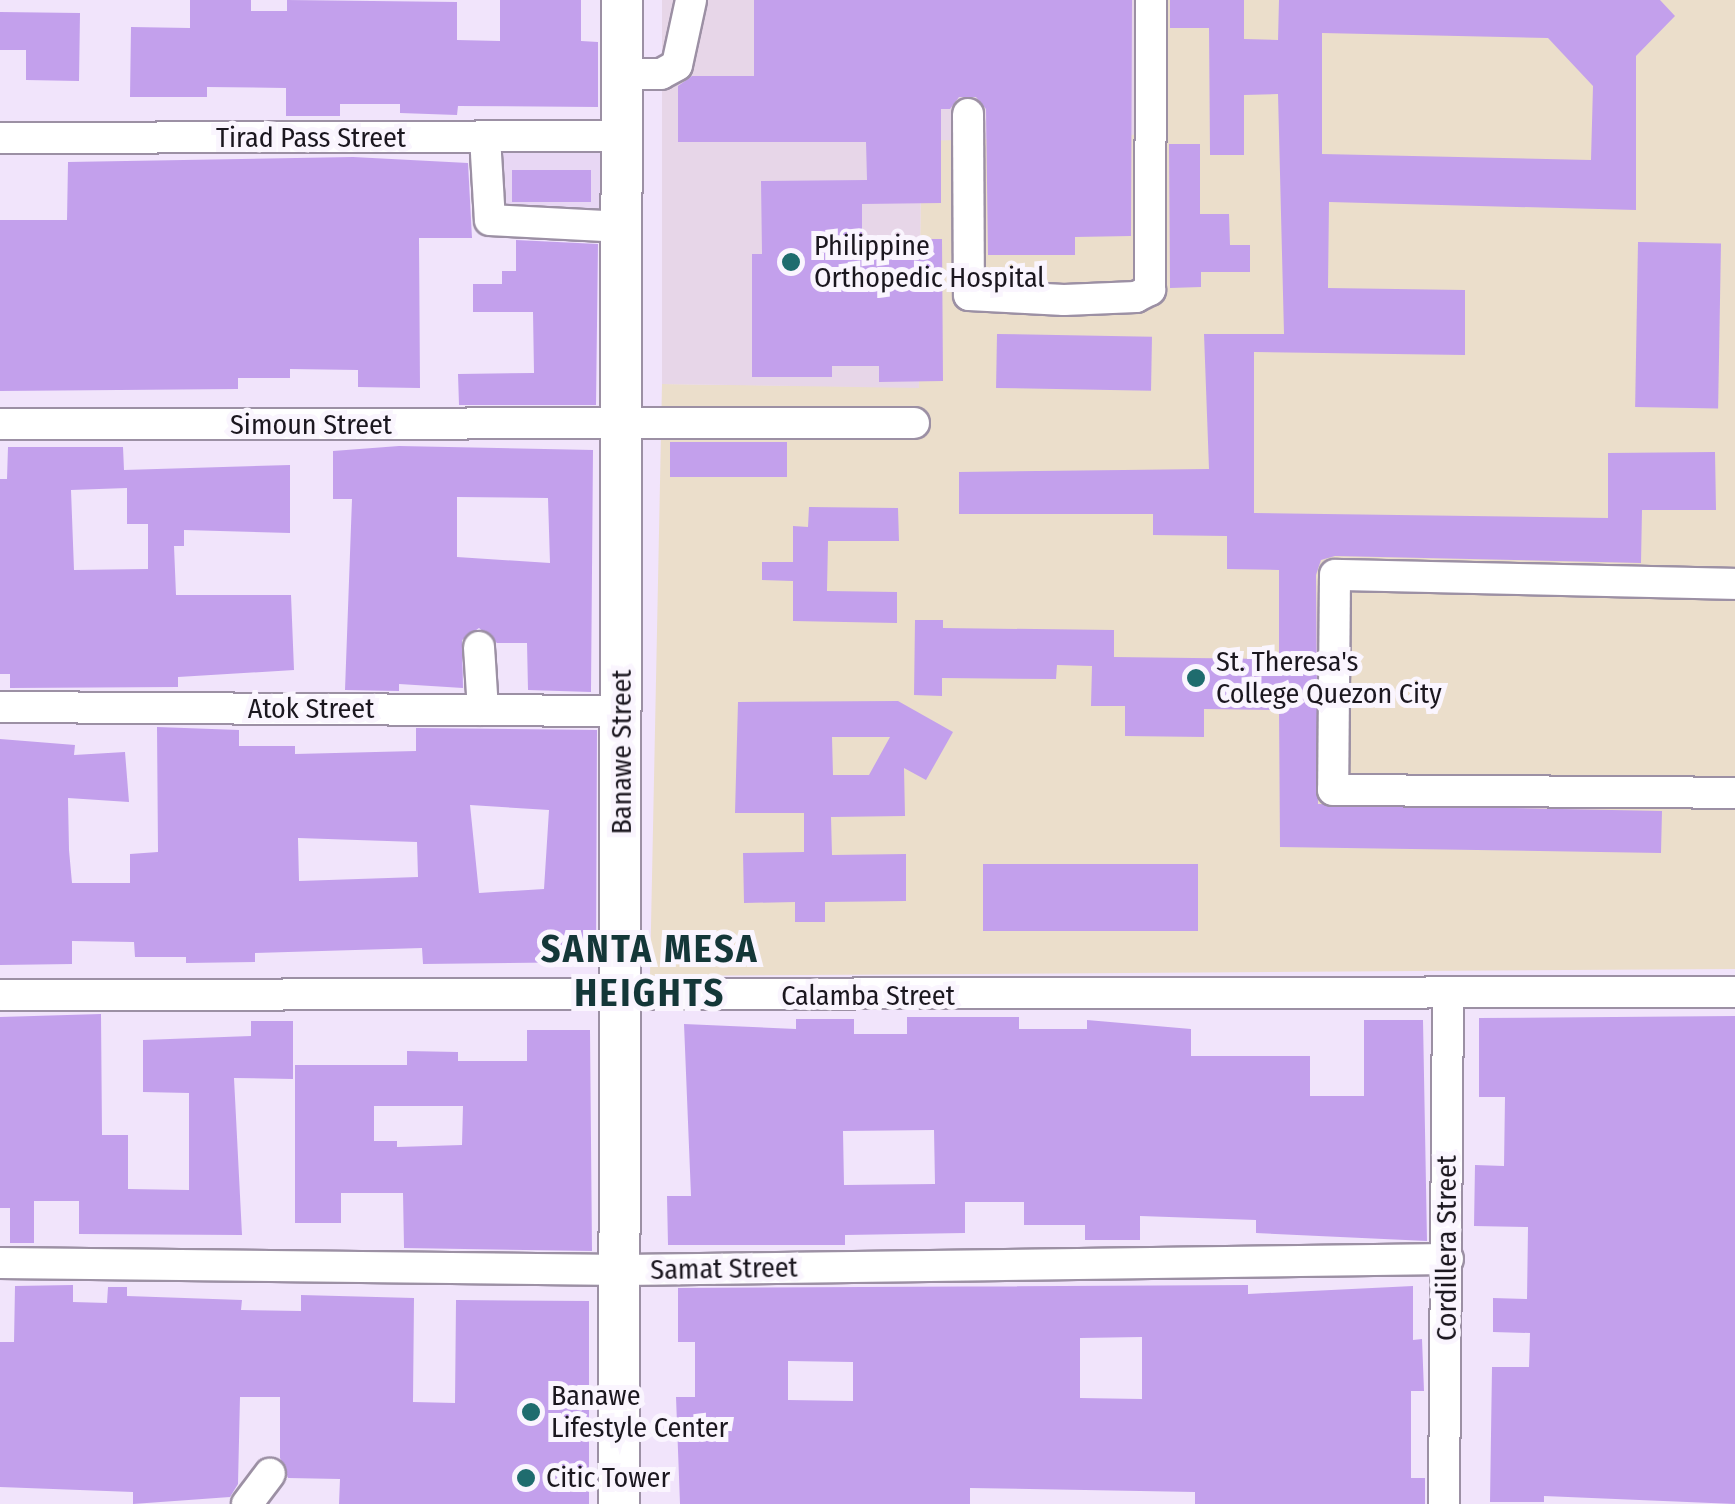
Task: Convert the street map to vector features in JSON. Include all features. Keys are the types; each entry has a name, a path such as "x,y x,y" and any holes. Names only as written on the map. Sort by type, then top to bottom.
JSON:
{"main road":[{"name":"Banawe Street","path":"619,1504 622,0"}],"street":[{"path":"624,74 672,70 690,0"},
{"path":"968,114 970,296 1136,298 1150,290 1151,0"},
{"name":"Tirad Pass Street","path":"0,138 623,136"},
{"path":"485,138 490,220 623,227"},
{"name":"Simoun Street","path":"0,424 914,424"},
{"path":"1735,584 1336,575 1333,790 1735,793"},
{"path":"479,647 483,710"},
{"name":"Atok Street","path":"0,707 622,710"},
{"name":"Calamba Street","path":"0,995 620,997 1735,992"},
{"name":"Cordillera Street","path":"1444,1504 1448,993"},
{"name":"Samat Street","path":"0,1263 622,1270 1448,1259"},
{"path":"247,1504 270,1474"}],"shaded area":[{"name":"Philippine Orthopedic Hospital","path":"662,0 1161,0 1160,134 921,141 919,388 662,384"},
{"name":"St. Theresa's College Quezon City","path":"1161,0 1735,0 1735,969 650,976 662,384 919,387 921,141"},
{"path":"476,152 603,153 602,230 516,230"}],"building":[{"path":"190,0 251,0 251,11 287,11 287,0 457,2 457,40 500,41 500,0 581,0 581,41 598,42 598,107 458,106 457,115 400,113 400,104 340,104 340,116 286,116 286,88 207,87 207,97 130,97 131,27 190,28"},
{"name":"Philippine Orthopedic Hospital","path":"754,0 1132,0 1131,236 1075,237 1075,255 988,255 986,109 976,97 959,97 950,109 941,109 941,203 862,204 862,239 942,239 943,381 879,382 879,366 832,366 832,377 752,377 752,254 762,254 761,181 867,180 866,142 678,142 678,86 692,76 754,76"},
{"path":"1170,0 1244,0 1244,39 1278,40 1279,0 1660,0 1675,16 1636,56 1636,210 1329,202 1328,288 1465,290 1465,355 1254,352 1254,513 1608,518 1608,453 1715,452 1716,510 1642,510 1641,563 1335,556 1321,560 1316,575 1318,804 1662,811 1661,853 1280,847 1279,710 1204,709 1204,737 1125,736 1125,706 1091,706 1092,666 1057,665 1056,679 942,678 942,696 914,695 915,620 943,620 943,628 1114,630 1114,657 1279,659 1279,570 1227,569 1227,536 1153,535 1153,514 959,514 959,472 1209,469 1204,334 1284,334 1278,94 1244,95 1244,155 1210,155 1209,28 1170,28","holes":["1322,33 1548,38 1593,86 1591,160 1322,154"]},
{"path":"0,12 80,13 79,81 26,80 26,50 0,50"},
{"path":"1169,144 1200,144 1200,214 1229,214 1230,245 1250,245 1250,272 1201,272 1201,287 1170,288"},
{"path":"353,157 468,163 472,238 419,238 420,388 358,387 358,370 290,369 290,378 238,378 238,389 0,391 0,220 67,220 68,162"},
{"path":"512,170 591,170 591,202 512,202"},
{"path":"516,240 598,244 596,405 459,405 458,374 534,373 533,312 473,312 473,284 502,284 502,271 516,271"},
{"path":"1638,242 1721,243 1718,408 1635,407"},
{"path":"997,334 1152,337 1151,391 996,388"},
{"path":"670,442 787,442 787,477 670,477"},
{"path":"399,446 593,450 591,692 528,690 527,643 497,643 479,628 462,640 463,688 399,684 399,691 345,690 352,499 333,499 333,451","holes":["457,497 548,498 550,563 457,557"]},
{"path":"8,447 123,447 124,470 290,465 290,533 184,530 184,546 174,546 176,595 291,595 294,670 178,677 178,687 10,688 10,674 0,674 0,479 7,479","holes":["127,488 127,524 148,524 148,569 74,570 71,490"]},
{"path":"809,507 898,508 899,541 828,541 827,591 897,592 897,623 793,621 793,581 762,580 762,562 793,562 793,526 808,527"},
{"path":"898,701 953,732 926,780 904,768 905,816 831,817 832,855 906,854 906,901 825,902 825,922 795,922 795,902 744,903 743,853 804,852 804,813 735,813 738,702","holes":["832,737 890,737 869,775 833,775"]},
{"path":"157,727 239,730 239,746 295,746 295,754 416,751 416,728 597,730 596,962 423,964 422,948 255,953 255,962 186,963 186,957 135,957 134,942 72,941 72,964 0,965 0,739 75,745 74,755 125,752 129,802 68,798 72,883 130,883 130,854 158,852","holes":["470,805 549,810 544,889 479,893","298,838 417,842 418,877 299,881"]},
{"path":"983,864 1198,864 1198,931 983,931"},
{"path":"101,1014 102,1135 128,1135 128,1189 189,1190 189,1093 143,1092 143,1040 251,1036 251,1021 293,1021 293,1079 234,1078 242,1235 79,1234 79,1201 34,1201 34,1243 10,1243 10,1208 0,1208 0,1017"},
{"path":"1735,1016 1735,1504 1544,1496 1544,1502 1490,1502 1492,1367 1529,1367 1530,1333 1493,1332 1493,1298 1527,1299 1528,1227 1474,1226 1475,1165 1504,1166 1505,1097 1479,1097 1479,1018"},
{"path":"907,1017 1019,1017 1019,1029 1087,1029 1087,1020 1191,1029 1191,1056 1310,1056 1310,1096 1364,1096 1364,1020 1423,1020 1427,1241 1256,1233 1256,1220 1140,1216 1140,1240 1085,1240 1085,1225 1024,1225 1024,1202 965,1202 965,1233 845,1235 845,1245 668,1245 667,1196 691,1196 684,1024 796,1029 796,1019 854,1019 854,1034 907,1034","holes":["934,1130 935,1184 844,1185 843,1131"]},
{"path":"527,1030 590,1030 592,1251 404,1248 403,1193 341,1193 341,1223 295,1223 295,1065 407,1065 407,1051 458,1052 458,1061 527,1061","holes":["374,1106 463,1106 462,1145 397,1147 397,1141 374,1141"]},
{"path":"73,1285 73,1302 107,1303 108,1287 127,1287 127,1296 242,1300 241,1310 301,1311 301,1295 414,1298 413,1402 455,1403 456,1300 589,1301 589,1504 339,1504 340,1479 288,1478 280,1458 280,1397 240,1397 238,1484 230,1497 133,1504 133,1492 0,1487 0,1342 14,1342 15,1286"},
{"path":"1248,1285 1248,1294 1413,1286 1413,1340 1422,1339 1424,1391 1411,1391 1411,1478 1425,1478 1425,1504 1195,1504 1195,1492 970,1488 970,1504 680,1504 676,1397 695,1397 695,1342 678,1342 678,1288","holes":["1142,1337 1142,1399 1080,1398 1080,1338","788,1361 853,1362 853,1401 788,1400"]}],"place":[{"name":"Philippine Orthopedic Hospital","path":"791,262"},
{"name":"St. Theresa's College Quezon City","path":"1196,678"},
{"name":"Banawe Lifestyle Center","path":"531,1412"},
{"name":"Citic Tower","path":"526,1478"}],"district":[{"name":"SANTA MESA HEIGHTS","path":"650,972"}]}
